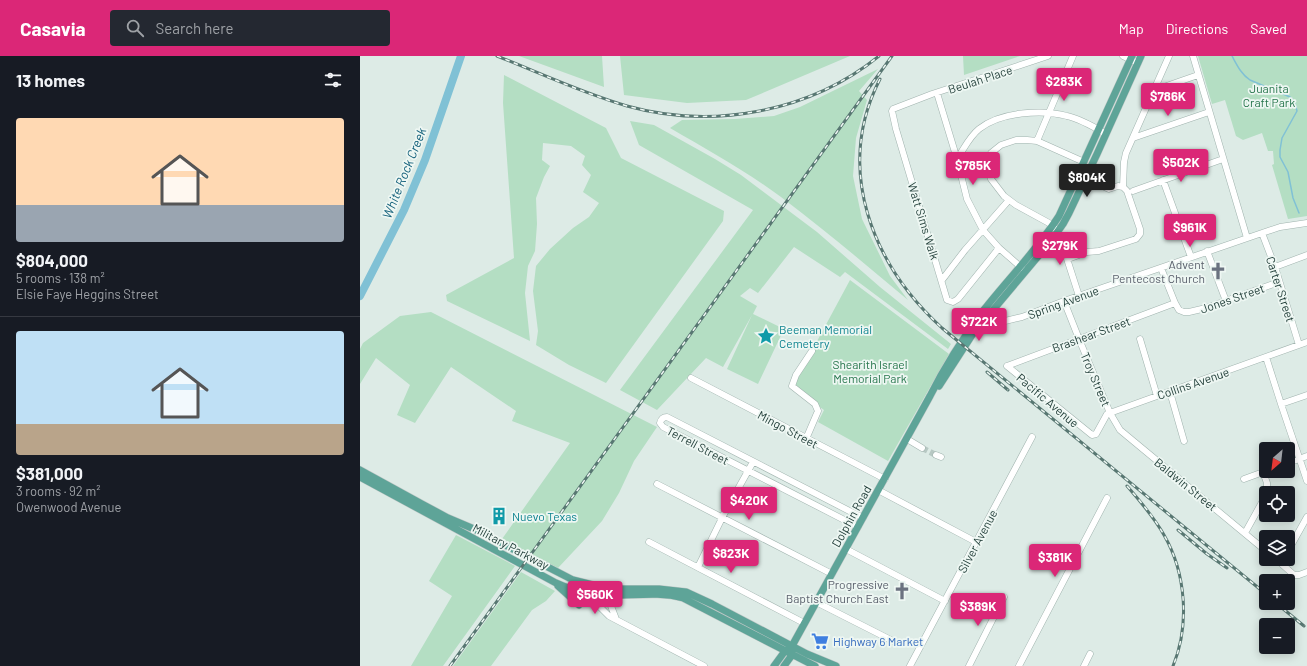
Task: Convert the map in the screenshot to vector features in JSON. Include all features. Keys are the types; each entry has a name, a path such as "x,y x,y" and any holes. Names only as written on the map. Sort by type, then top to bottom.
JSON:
{"main road":[{"path":"981,320 1026,271 1056,228 1131,58"},
{"path":"981,320 1020,266 1070,213 1140,59"},
{"name":"Dolphin Road","path":"774,666 785,651 792,646 907,439 940,375 962,340 981,320"},
{"name":"Military Parkway","path":"362,474 474,529 563,576 610,592 659,594 683,598 815,666"},
{"name":"Military Parkway","path":"362,474 470,537 556,583 584,593 659,589 686,592 817,659 836,666"},
{"path":"470,537 474,529"},
{"path":"556,583 579,605"},
{"name":"Dolphin Road","path":"792,646 792,655"},
{"path":"784,666 792,655"}],"street":[{"name":"Beulah Place","path":"936,93 1048,56"},
{"path":"1037,141 1073,56"},
{"path":"1123,56 1140,59"},
{"path":"1123,187 1125,156 1170,56"},
{"path":"1193,56 1247,238"},
{"path":"1155,90 1198,75"},
{"path":"936,93 957,159 967,199 983,230 999,248 1026,271"},
{"name":"Watt Sims Walk","path":"936,93 893,109 892,113 947,300 951,302 956,301 999,248"},
{"path":"1133,138 1209,112"},
{"path":"957,159 973,135 985,124 993,120 1017,114 1049,113 1074,118 1106,134"},
{"path":"1079,296 1068,259 1056,228 1009,200 990,179 988,170 989,157 996,148 1016,140 1037,141 1084,162"},
{"path":"1133,192 1223,159"},
{"path":"1068,259 1087,252 1099,251 1136,239 1139,236 1140,229 1127,191 1123,187 1118,186 1109,189 1086,178"},
{"path":"1163,180 1191,257"},
{"path":"942,280 1009,200"},
{"name":"Spring Avenue","path":"981,320 1001,322 1022,317 1262,232 1280,227 1307,224"},
{"name":"Carter Street","path":"1262,232 1275,267 1299,345"},
{"path":"1207,252 1226,301"},
{"path":"1275,267 1307,255"},
{"path":"1161,268 1175,303"},
{"name":"Jones Street","path":"1175,303 1179,310 1189,312 1206,308 1279,282"},
{"name":"Troy Street","path":"1064,301 1110,413"},
{"name":"Brashear Street","path":"1007,366 1175,303"},
{"path":"1140,340 1157,396"},
{"name":"Collins Avenue","path":"1110,413 1307,342"},
{"path":"806,439 818,411 815,404 792,386 796,375 812,351"},
{"path":"1266,357 1307,481"},
{"name":"Pacific Avenue","path":"1007,366 1090,435 1096,434 1105,415 1110,413"},
{"name":"Mingo Street","path":"691,378 885,479"},
{"path":"1170,392 1184,441"},
{"path":"1281,404 1307,395"},
{"name":"Baldwin Street","path":"1110,413 1120,430 1259,545"},
{"name":"Terrell Street","path":"858,527 663,427 660,423 661,419 668,417 863,518"},
{"name":"Silver Avenue","path":"910,666 1032,437"},
{"path":"907,439 922,448"},
{"path":"1295,460 1307,456"},
{"path":"698,567 753,462"},
{"path":"1244,479 1259,473"},
{"path":"658,484 832,574"},
{"path":"878,490 976,542"},
{"path":"1019,666 1107,498"},
{"path":"1245,533 1259,507"},
{"path":"1295,538 1307,517"},
{"path":"649,542 804,623"},
{"path":"846,549 945,601"},
{"path":"1286,566 1294,575 1307,572"},
{"path":"610,592 611,606 616,619"},
{"path":"584,593 609,616 704,666"},
{"path":"969,666 1004,597"},
{"path":"816,602 893,641"},
{"path":"1084,666 1090,654"}],"green space":[{"path":"519,56 602,56 604,87"},
{"path":"620,56 850,56 746,100 687,103 624,95"},
{"path":"963,56 1020,56 964,75"},
{"name":"Juanita Craft Park","path":"1198,56 1307,56 1307,216 1288,219 1272,165 1274,164 1273,151 1268,151 1262,133 1243,140 1236,136 1225,100 1212,104"},
{"path":"878,69 859,91 867,100 856,138 853,176 862,219 890,276 908,300 768,187 670,128 682,120 735,119 774,116 800,107"},
{"path":"504,75 606,128 621,158 724,211 723,221 606,383 569,365 536,345 538,331 533,291 536,266 550,249 573,228 589,217 599,203 583,192 591,175 582,165 585,156 571,146 543,143 542,160 550,166 536,198 537,224 535,251 528,266 525,293 530,341 447,301 446,295 514,258 503,103"},
{"path":"630,121 654,125 741,175 817,232 880,287 951,344 948,349 845,272 840,277 794,247 758,293 750,288 740,296 757,306 753,314 784,329 758,384 727,369 752,315 723,367 706,358 657,410 620,390 753,210 639,145"},
{"name":"Shearith Israel Memorial Park","path":"850,280 949,354 888,461 818,422 824,410 793,388"},
{"path":"431,312 657,427 634,461 619,493 602,521 558,568 502,539 570,443 512,421 516,411 451,367 415,423 397,415 410,385 376,358 360,384 360,349 363,343 400,316"},
{"path":"456,535 515,566 443,666 411,666 452,596 429,581"},
{"path":"521,572 555,591 546,601 532,610 491,666 453,666"}],"waterway":[{"name":"White Rock Creek","path":"360,296 404,210 425,160 461,56"},
{"path":"1232,56 1247,78 1290,97 1295,103 1297,111 1282,138 1280,157 1288,172 1293,198 1299,213"}],"tunnel":[{"path":"922,448 936,455"}],"railway":[{"path":"497,56 610,101 660,113 693,116 726,115 759,111 792,103 823,91 852,75 879,56"},
{"path":"450,666 892,56"},
{"path":"880,79 867,113 860,147 861,180 868,213 879,245 896,275 917,303 942,328 1259,588"},
{"path":"987,372 1008,390"},
{"path":"1127,486 1147,509 1160,528 1177,566 1181,582 1183,617 1182,634 1173,666"},
{"path":"1178,530 1227,568"},
{"path":"1285,610 1304,626"}],"place":[{"name":"Advent Pentecost Church","path":"1218,271"},
{"name":"Beeman Memorial Cemetery","path":"766,336"},
{"name":"Nuevo Texas","path":"499,516"},
{"name":"Progressive Baptist Church East","path":"902,591"},
{"name":"Highway 6 Market","path":"820,641"}]}
